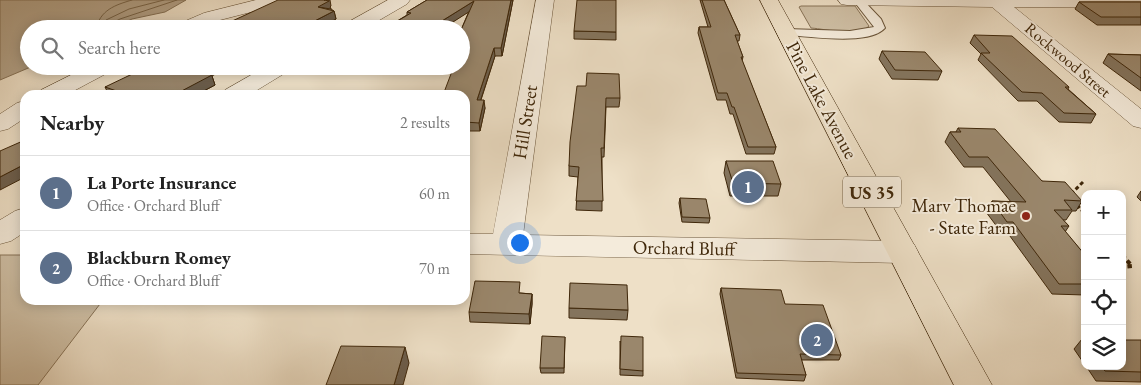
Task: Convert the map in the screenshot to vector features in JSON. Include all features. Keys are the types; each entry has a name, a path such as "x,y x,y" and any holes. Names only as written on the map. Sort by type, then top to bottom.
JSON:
{"main road":[{"name":"Pine Lake Avenue","path":"769,0 973,385"}],"street":[{"path":"203,20 277,0"},
{"path":"366,20 401,0"},
{"name":"Hill Street","path":"506,245 545,0"},
{"path":"847,0 1141,3"},
{"name":"Rockwood Street","path":"996,1 1141,121"},
{"path":"59,90 88,75"},
{"path":"242,90 267,75"},
{"path":"0,124 20,111"},
{"path":"0,235 20,221"},
{"path":"0,235 20,236"},
{"name":"Orchard Bluff","path":"470,244 903,252"}],"lane":[{"path":"786,32 856,35 875,32 880,28 878,21 858,0"}],"path":[{"path":"1081,210 1068,196 1084,182"},
{"path":"1126,259 1132,266 1126,267"}],"shaded area":[{"path":"855,6 869,26 857,32 811,28 799,7"},
{"path":"0,255 20,255 20,305 99,305 38,385 0,385"}],"water":[{"path":"0,0 186,0 165,12 130,20 20,20 20,72 0,80"}],"building":[{"path":"278,0 324,0 329,1 318,7 334,11 316,20 234,20"},
{"path":"427,0 511,0 501,48 494,48 477,100 484,100 479,123 470,122 470,90 445,90 451,75 470,75 470,20 465,20 474,1 443,20 399,20 411,13 407,12"},
{"path":"577,0 616,0 616,32 574,31"},
{"path":"702,0 724,0 740,35 735,35 743,57 741,57 776,147 748,147 727,93 718,93 699,27 711,27"},
{"path":"1079,2 1141,2 1141,17 1101,17"},
{"path":"974,35 1012,36 1096,114 1064,113 1042,93 1022,92 981,53 990,53"},
{"path":"882,51 925,52 942,71 895,70"},
{"path":"1108,54 1141,55 1141,78"},
{"path":"587,73 619,74 620,98 606,98 604,148 601,148 603,201 576,201 579,167 569,166 577,86 586,86"},
{"path":"130,75 212,75 184,90 114,90 105,87"},
{"path":"958,128 995,129 1042,181 1065,182 1081,200 1064,200 1072,210 1054,210 1069,226 1061,226 1081,250 1081,284 1059,284 1013,222 1007,222 992,201 1026,202 988,157 969,157 950,132 961,132"},
{"path":"20,142 20,167 0,177 0,151"},
{"path":"726,161 773,161 781,184 733,183"},
{"path":"680,198 706,199 710,218 682,217"},
{"path":"475,281 520,282 519,293 532,294 529,314 469,312"},
{"path":"570,283 627,285 628,310 569,308"},
{"path":"721,288 781,290 785,304 823,305 841,355 800,354 806,375 737,373"},
{"path":"542,336 565,337 564,368 540,368"},
{"path":"621,336 643,337 643,371 620,369"},
{"path":"1126,340 1141,340 1141,372 1105,371 1126,370"},
{"path":"341,346 405,347 394,385 326,385"}],"place":[{"name":"La Porte Insurance","path":"748,187"},
{"name":"Marv Thomae - State Farm","path":"1026,216"},
{"name":"Blackburn Romey","path":"817,340"}]}
